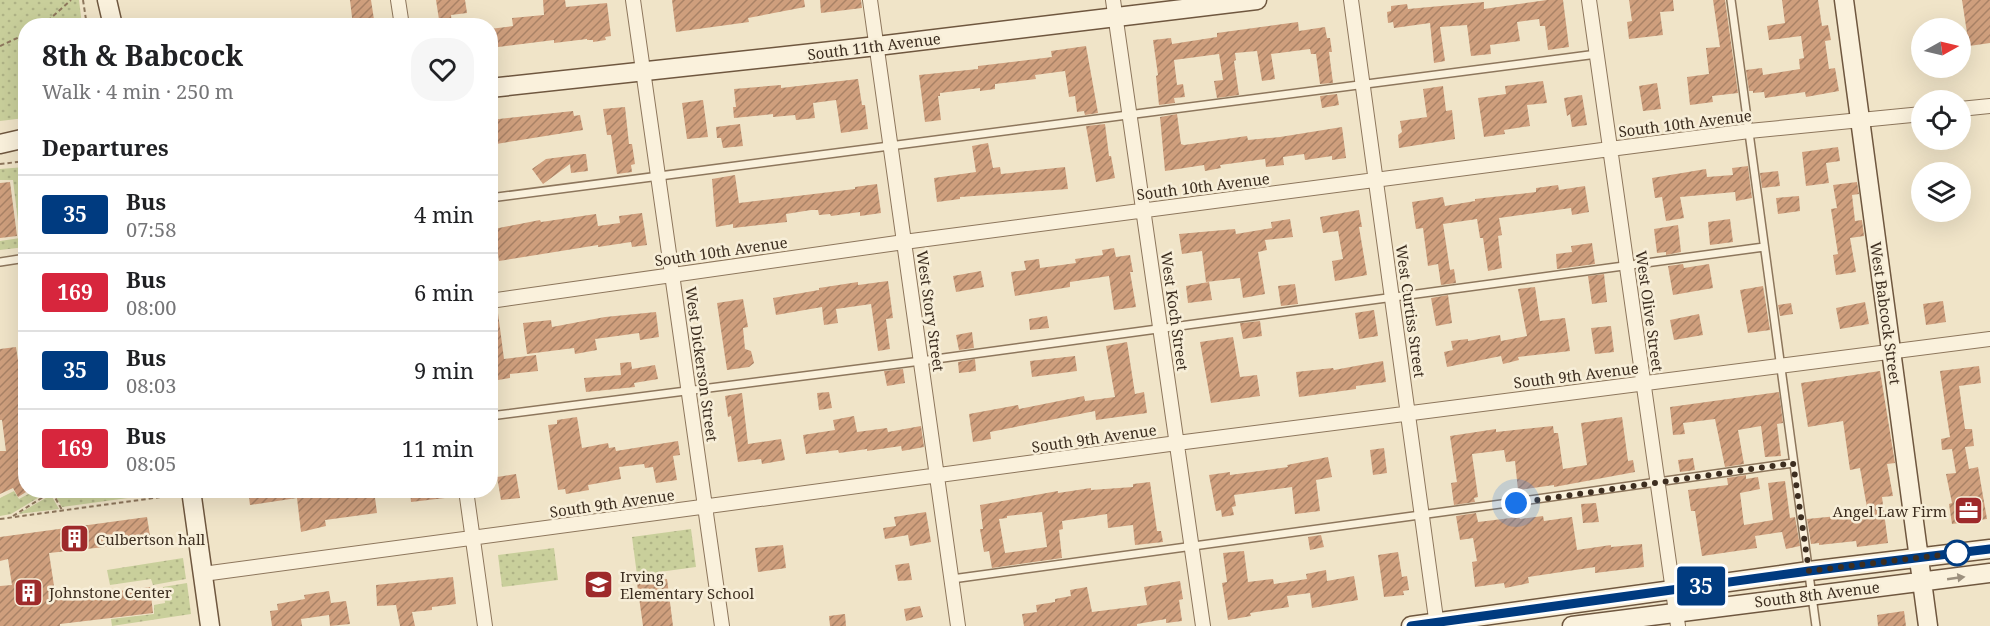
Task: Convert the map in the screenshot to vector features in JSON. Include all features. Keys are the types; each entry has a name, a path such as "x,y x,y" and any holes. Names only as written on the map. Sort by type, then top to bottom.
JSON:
{"street":[{"path":"107,0 108,18"},
{"path":"107,0 111,18"},
{"path":"398,0 401,18"},
{"name":"West Dickerson Street","path":"633,0 722,626"},
{"name":"West Story Street","path":"870,0 958,626"},
{"name":"South 11th Avenue","path":"498,87 877,46 1114,8 1257,0"},
{"name":"West Curtiss Street","path":"1351,0 1437,624"},
{"name":"West Olive Street","path":"1589,0 1676,619"},
{"name":"West Babcock Street","path":"1844,0 1928,626"},
{"name":"West Koch Street","path":"1114,8 1203,626"},
{"path":"1971,108 1990,106"},
{"name":"South 10th Avenue","path":"498,300 904,242 1610,149 1749,131 1911,115"},
{"path":"0,144 18,140"},
{"path":"0,150 18,149"},
{"name":"South 9th Avenue","path":"203,574 1177,443 1779,364 1990,339"},
{"path":"185,498 203,574 210,626"},
{"path":"467,498 485,626"},
{"name":"South 8th Avenue","path":"1411,626 1809,571 1990,549"},
{"name":"South 8th Avenue","path":"1572,626 1676,619 1812,594 1990,573"}],"lane":[{"path":"1731,0 1816,626"},
{"path":"498,197 1597,54"},
{"path":"498,415 1764,247"},
{"path":"0,262 18,259"},
{"path":"952,579 1191,545 1422,516 1793,463"}],"path":[{"path":"51,18 71,0"},
{"path":"83,0 86,18"},
{"path":"0,46 18,38"},
{"path":"0,164 18,162"},
{"path":"11,517 40,498"},
{"path":"55,498 62,510"},
{"path":"0,519 148,498"}],"green space":[{"path":"0,0 79,0 81,18 18,18 18,119 0,121"},
{"path":"18,168 18,221 13,180 0,180 0,169"},
{"path":"18,238 18,248 0,250 0,241"},
{"path":"14,491 19,499 38,498 11,514 0,516 0,498"},
{"path":"46,498 53,498 59,509 18,514"},
{"path":"56,498 128,498 62,507"},
{"path":"691,529 696,567 637,575 632,537"},
{"path":"554,548 558,580 502,587 498,555"},
{"path":"183,558 186,579 153,585 151,579 110,585 107,570"},
{"path":"187,583 191,614 112,626 111,619 154,614 154,605 165,603 163,587"}],"building":[{"path":"350,0 371,0 374,18 352,18"},
{"path":"436,0 465,0 467,13 451,15 451,18 439,18"},
{"path":"543,0 565,0 566,7 607,3 611,36 605,37 606,40 593,42 587,39 554,43 554,40 498,47 498,28 513,26 512,18 544,15"},
{"path":"672,0 804,0 805,7 748,18 749,22 676,32"},
{"path":"820,0 861,0 862,8 821,13"},
{"path":"1547,0 1563,0 1569,47 1548,50 1545,26 1540,26 1539,19 1517,22 1520,41 1490,45 1491,54 1471,56 1467,25 1440,27 1445,61 1434,63 1430,23 1394,28 1393,22 1388,23 1387,12 1391,11 1391,6 1407,4 1408,9 1484,2 1484,9"},
{"path":"1629,0 1673,0 1674,11 1660,12 1663,35 1629,39 1627,22 1632,21"},
{"path":"1713,0 1725,0 1738,93 1712,96 1713,102 1690,105 1687,77 1709,74 1706,48 1720,47"},
{"path":"1782,0 1818,0 1822,26 1828,25 1831,40 1825,41 1829,69 1835,68 1839,91 1806,97 1805,92 1765,98 1764,92 1749,91 1746,70 1762,68 1763,75 1800,69 1799,59 1804,58 1801,36 1769,40 1767,26 1785,23"},
{"path":"1962,0 1990,0 1990,43 1971,46 1971,18 1965,18"},
{"path":"1298,22 1299,31 1325,27 1327,38 1330,38 1332,52 1329,52 1333,83 1320,84 1316,54 1311,54 1310,49 1271,54 1275,79 1262,81 1257,51 1235,53 1239,95 1217,98 1214,81 1223,80 1219,54 1174,60 1177,85 1183,84 1185,97 1174,98 1175,103 1159,105 1153,40 1171,38 1172,44 1217,37 1217,33"},
{"path":"1086,46 1098,113 1085,115 1084,111 1077,112 1075,96 1069,97 1065,71 1035,75 1036,79 995,84 995,89 980,91 980,88 940,93 938,96 941,120 925,122 919,75 978,69 978,66 1052,57 1051,51"},
{"path":"858,79 868,129 841,133 836,100 813,103 815,118 796,120 795,115 773,117 773,114 734,118 733,107 736,107 734,89 781,85 781,88"},
{"path":"1543,81 1547,103 1527,105 1530,126 1504,130 1505,134 1484,137 1478,98 1506,94 1505,86"},
{"path":"1657,83 1661,109 1643,111 1639,86"},
{"path":"1443,86 1446,111 1452,110 1455,139 1399,148 1398,135 1402,132 1400,121 1427,117 1423,89"},
{"path":"1337,94 1339,105 1322,108 1320,96"},
{"path":"1582,95 1587,125 1572,127 1570,114 1567,116 1564,98"},
{"path":"703,100 708,137 687,139 682,103"},
{"path":"625,107 629,144 632,144 635,164 631,165 632,172 617,174 611,135 607,135 603,109"},
{"path":"573,111 574,116 580,115 583,130 498,144 498,119"},
{"path":"1177,114 1181,144 1184,145 1247,136 1248,140 1280,137 1342,127 1346,158 1332,160 1332,156 1305,160 1304,154 1283,157 1284,165 1266,167 1265,159 1220,165 1221,168 1205,171 1204,165 1165,171 1160,117"},
{"path":"740,124 743,146 723,148 721,138 717,138 716,127"},
{"path":"1105,124 1109,156 1111,156 1115,178 1096,182 1086,126"},
{"path":"988,143 993,168 1000,167 1001,174 1065,167 1068,189 960,197 960,199 937,202 934,178 976,172 972,146"},
{"path":"1838,147 1840,161 1826,163 1829,183 1806,186 1802,152"},
{"path":"586,154 588,171 571,173 570,164 543,184 532,169 546,159"},
{"path":"1748,166 1752,198 1736,201 1735,192 1680,197 1684,218 1666,221 1662,197 1655,198 1652,178 1706,169 1707,177 1733,175 1732,168"},
{"path":"1778,171 1780,186 1762,188 1760,173"},
{"path":"735,175 739,203 855,189 855,187 877,184 881,213 860,216 860,212 831,216 830,214 819,215 818,210 811,210 786,214 787,222 733,228 733,224 716,227 712,179"},
{"path":"10,182 17,236 0,238 0,183"},
{"path":"1857,182 1859,194 1852,195 1855,221 1862,220 1864,236 1850,238 1856,272 1836,275 1833,255 1838,254 1831,209 1837,208 1833,185"},
{"path":"1558,185 1559,190 1585,186 1589,212 1572,215 1571,208 1499,218 1502,235 1498,236 1502,268 1488,271 1483,238 1480,238 1477,219 1443,224 1450,270 1454,269 1456,283 1441,285 1438,264 1428,266 1423,228 1416,229 1412,202 1443,197 1445,206 1475,201 1475,199 1536,192 1536,188"},
{"path":"1799,196 1800,211 1778,214 1776,198"},
{"path":"1359,210 1362,227 1359,227 1367,275 1335,281 1332,261 1343,259 1338,231 1323,233 1320,217"},
{"path":"642,213 647,245 632,247 631,242 598,247 598,245 499,261 498,228 540,220 541,222 596,214 598,226 620,223 619,216"},
{"path":"1290,219 1293,237 1265,240 1267,250 1258,252 1265,294 1243,298 1240,278 1206,282 1202,251 1182,254 1179,234 1235,229 1236,234 1272,228 1271,222"},
{"path":"1730,219 1733,242 1710,245 1708,222"},
{"path":"1678,225 1681,252 1666,255 1666,252 1657,253 1654,229"},
{"path":"1592,243 1595,264 1557,269 1556,254 1572,252 1571,246"},
{"path":"1114,248 1116,257 1130,255 1133,272 1130,272 1136,307 1114,310 1109,276 1070,282 1070,287 1015,296 1011,272 1026,270 1024,261 1039,259 1040,268 1076,263 1075,259 1103,255 1102,250"},
{"path":"1683,264 1684,268 1709,264 1713,288 1673,295 1668,266"},
{"path":"981,271 984,287 956,292 953,276"},
{"path":"1604,274 1607,302 1592,304 1588,276"},
{"path":"888,281 893,318 886,319 890,349 878,351 871,304 836,309 838,323 824,325 822,307 776,315 773,298 858,282 858,285"},
{"path":"1209,282 1212,300 1188,303 1186,286"},
{"path":"1295,284 1298,304 1281,306 1278,286"},
{"path":"1763,286 1770,330 1748,333 1740,290"},
{"path":"1535,287 1540,321 1565,318 1570,351 1518,357 1519,360 1503,364 1501,356 1447,367 1444,352 1453,350 1451,341 1468,339 1468,341 1500,335 1501,341 1527,336 1518,289"},
{"path":"1448,295 1452,323 1436,326 1431,298"},
{"path":"743,299 748,327 743,328 745,349 751,351 754,363 749,367 727,370 717,303"},
{"path":"1943,301 1946,322 1926,325 1923,304"},
{"path":"1865,302 1869,324 1840,329 1836,308"},
{"path":"1791,303 1793,314 1780,316 1778,305"},
{"path":"1374,310 1378,336 1359,339 1355,313"},
{"path":"656,312 659,337 640,340 639,333 595,339 597,350 575,354 574,348 527,354 523,323 551,320 552,327 605,317"},
{"path":"498,313 504,359 536,355 538,371 510,374 510,378 498,380"},
{"path":"1699,314 1703,335 1674,340 1670,320"},
{"path":"1047,316 1049,328 1030,330 1029,319"},
{"path":"1260,321 1262,336 1243,339 1240,323"},
{"path":"1611,326 1614,352 1595,354 1591,328"},
{"path":"972,332 974,348 959,350 956,335"},
{"path":"1233,337 1240,377 1257,375 1260,396 1211,403 1200,342"},
{"path":"1127,342 1135,394 1144,392 1147,413 1096,420 1095,411 990,432 991,439 973,442 969,414 1018,405 1019,409 1084,396 1085,401 1115,397 1106,346"},
{"path":"16,347 18,360 18,497 13,488 0,494 0,451 6,451 2,420 0,420 0,349"},
{"path":"1075,356 1077,371 1032,377 1030,361"},
{"path":"975,359 976,371 959,373 958,362"},
{"path":"1383,361 1386,382 1356,386 1356,389 1299,397 1296,372 1333,368 1334,370"},
{"path":"631,362 632,369 655,365 658,379 634,383 635,387 586,392 584,378 621,375 620,363"},
{"path":"1979,366 1981,383 1959,386 1965,429 1972,429 1974,446 1965,447 1969,469 1978,467 1987,519 1952,524 1949,504 1952,503 1946,474 1956,473 1952,449 1942,450 1941,439 1950,437 1940,371"},
{"path":"903,369 905,383 887,386 884,371"},
{"path":"1880,371 1895,463 1887,464 1893,496 1882,497 1888,543 1857,547 1856,541 1811,544 1807,519 1868,513 1860,468 1850,470 1843,421 1808,427 1801,383"},
{"path":"829,392 832,408 819,410 817,393"},
{"path":"1779,392 1783,423 1777,424 1781,456 1765,457 1761,426 1738,430 1744,464 1725,467 1715,419 1683,423 1685,434 1673,435 1670,407"},
{"path":"742,393 748,444 781,439 785,460 762,464 761,459 738,462 731,416 728,417 725,396"},
{"path":"854,416 857,432 887,428 888,432 921,426 924,447 902,451 901,446 867,451 867,449 839,453 838,450 806,454 803,435 835,430 833,420"},
{"path":"577,417 582,448 608,443 609,448 615,447 616,451 678,441 680,455 673,456 677,480 656,483 653,467 645,468 644,464 619,467 621,479 588,485 589,490 566,494 565,489 558,490 548,425 557,424 557,420"},
{"path":"1622,417 1628,461 1633,460 1635,472 1554,487 1554,485 1518,490 1515,461 1506,462 1504,450 1472,454 1478,497 1474,498 1475,502 1454,505 1451,483 1457,482 1450,436 1496,429 1496,432 1553,426 1554,433 1558,433 1563,469 1587,465 1581,423"},
{"path":"1384,448 1387,473 1373,475 1370,450"},
{"path":"1328,457 1332,477 1316,480 1320,511 1295,514 1292,487 1234,495 1236,506 1232,507 1234,515 1222,517 1221,510 1216,511 1209,475 1230,472 1230,475 1288,467 1287,465"},
{"path":"1693,458 1695,470 1680,472 1678,460"},
{"path":"516,474 520,498 501,500 498,477"},
{"path":"1746,475 1746,479 1758,477 1760,489 1740,493 1744,525 1773,520 1768,483 1785,481 1790,518 1795,517 1800,546 1786,549 1782,532 1755,536 1757,548 1702,556 1695,511 1691,511 1688,490 1728,485 1727,478"},
{"path":"1150,482 1157,531 1161,531 1163,542 1135,545 1133,525 1108,528 1107,514 1062,521 1063,529 1059,530 1062,558 992,568 989,551 984,552 980,529 983,529 980,505 1058,491 1058,493 1091,488 1091,490 1133,487 1133,484","holes":["1042,512 1047,547 1005,553 999,519"]},
{"path":"249,498 297,498 250,505"},
{"path":"297,498 375,498 377,513 325,520 326,526 301,532"},
{"path":"411,498 445,498 411,502"},
{"path":"1596,503 1599,522 1583,523 1581,504"},
{"path":"926,512 931,542 910,546 908,535 885,539 883,528 896,526 894,517"},
{"path":"1476,513 1478,522 1519,517 1520,519 1543,516 1544,521 1572,517 1577,550 1611,545 1611,547 1642,544 1644,567 1595,573 1595,567 1528,577 1529,583 1505,588 1504,583 1475,587 1472,562 1477,561 1473,538 1460,540 1456,516"},
{"path":"147,517 151,542 49,553 56,599 150,587 153,613 60,624 60,626 0,626 0,586 12,585 8,559 0,561 0,537"},
{"path":"1321,535 1324,547 1310,550 1308,537"},
{"path":"783,545 786,568 758,572 755,548"},
{"path":"1244,551 1248,582 1273,579 1274,584 1307,579 1306,574 1326,570 1327,581 1354,576 1358,600 1312,608 1310,593 1287,596 1289,607 1250,613 1251,616 1228,620 1222,583 1227,582 1223,553"},
{"path":"1398,552 1402,577 1407,576 1409,590 1403,591 1404,595 1384,597 1378,555"},
{"path":"909,563 912,580 898,581 895,565"},
{"path":"453,577 456,604 412,612 415,626 400,626 396,605 377,606 376,585"},
{"path":"667,579 673,626 643,626 637,583"},
{"path":"1180,581 1183,599 1179,600 1182,621 1166,623 1166,619 1137,624 1137,626 1024,626 1022,614 1037,612 1036,605 1055,602 1055,599 1071,596 1070,590 1087,587 1092,612 1147,605 1144,587"},
{"path":"329,591 331,603 346,601 350,624 330,626 329,615 301,619 302,626 272,626 270,611 278,610 277,604 305,599 304,595"},
{"path":"920,606 923,617 906,621 904,609"},
{"path":"1904,611 1906,626 1878,626 1877,615"},
{"path":"845,614 846,626 830,626 829,616"}],"bus line":[{"name":"35","path":"1411,626 1809,571 1990,549"}],"place":[{"name":"Angel Law Firm","path":"1968,511"},
{"name":"Culbertson hall","path":"75,539"},
{"name":"Irving Elementary School","path":"599,585"},
{"name":"Johnstone Center","path":"28,592"}],"route":[{"path":"1516,503 1793,463 1809,571 1957,553"}]}
